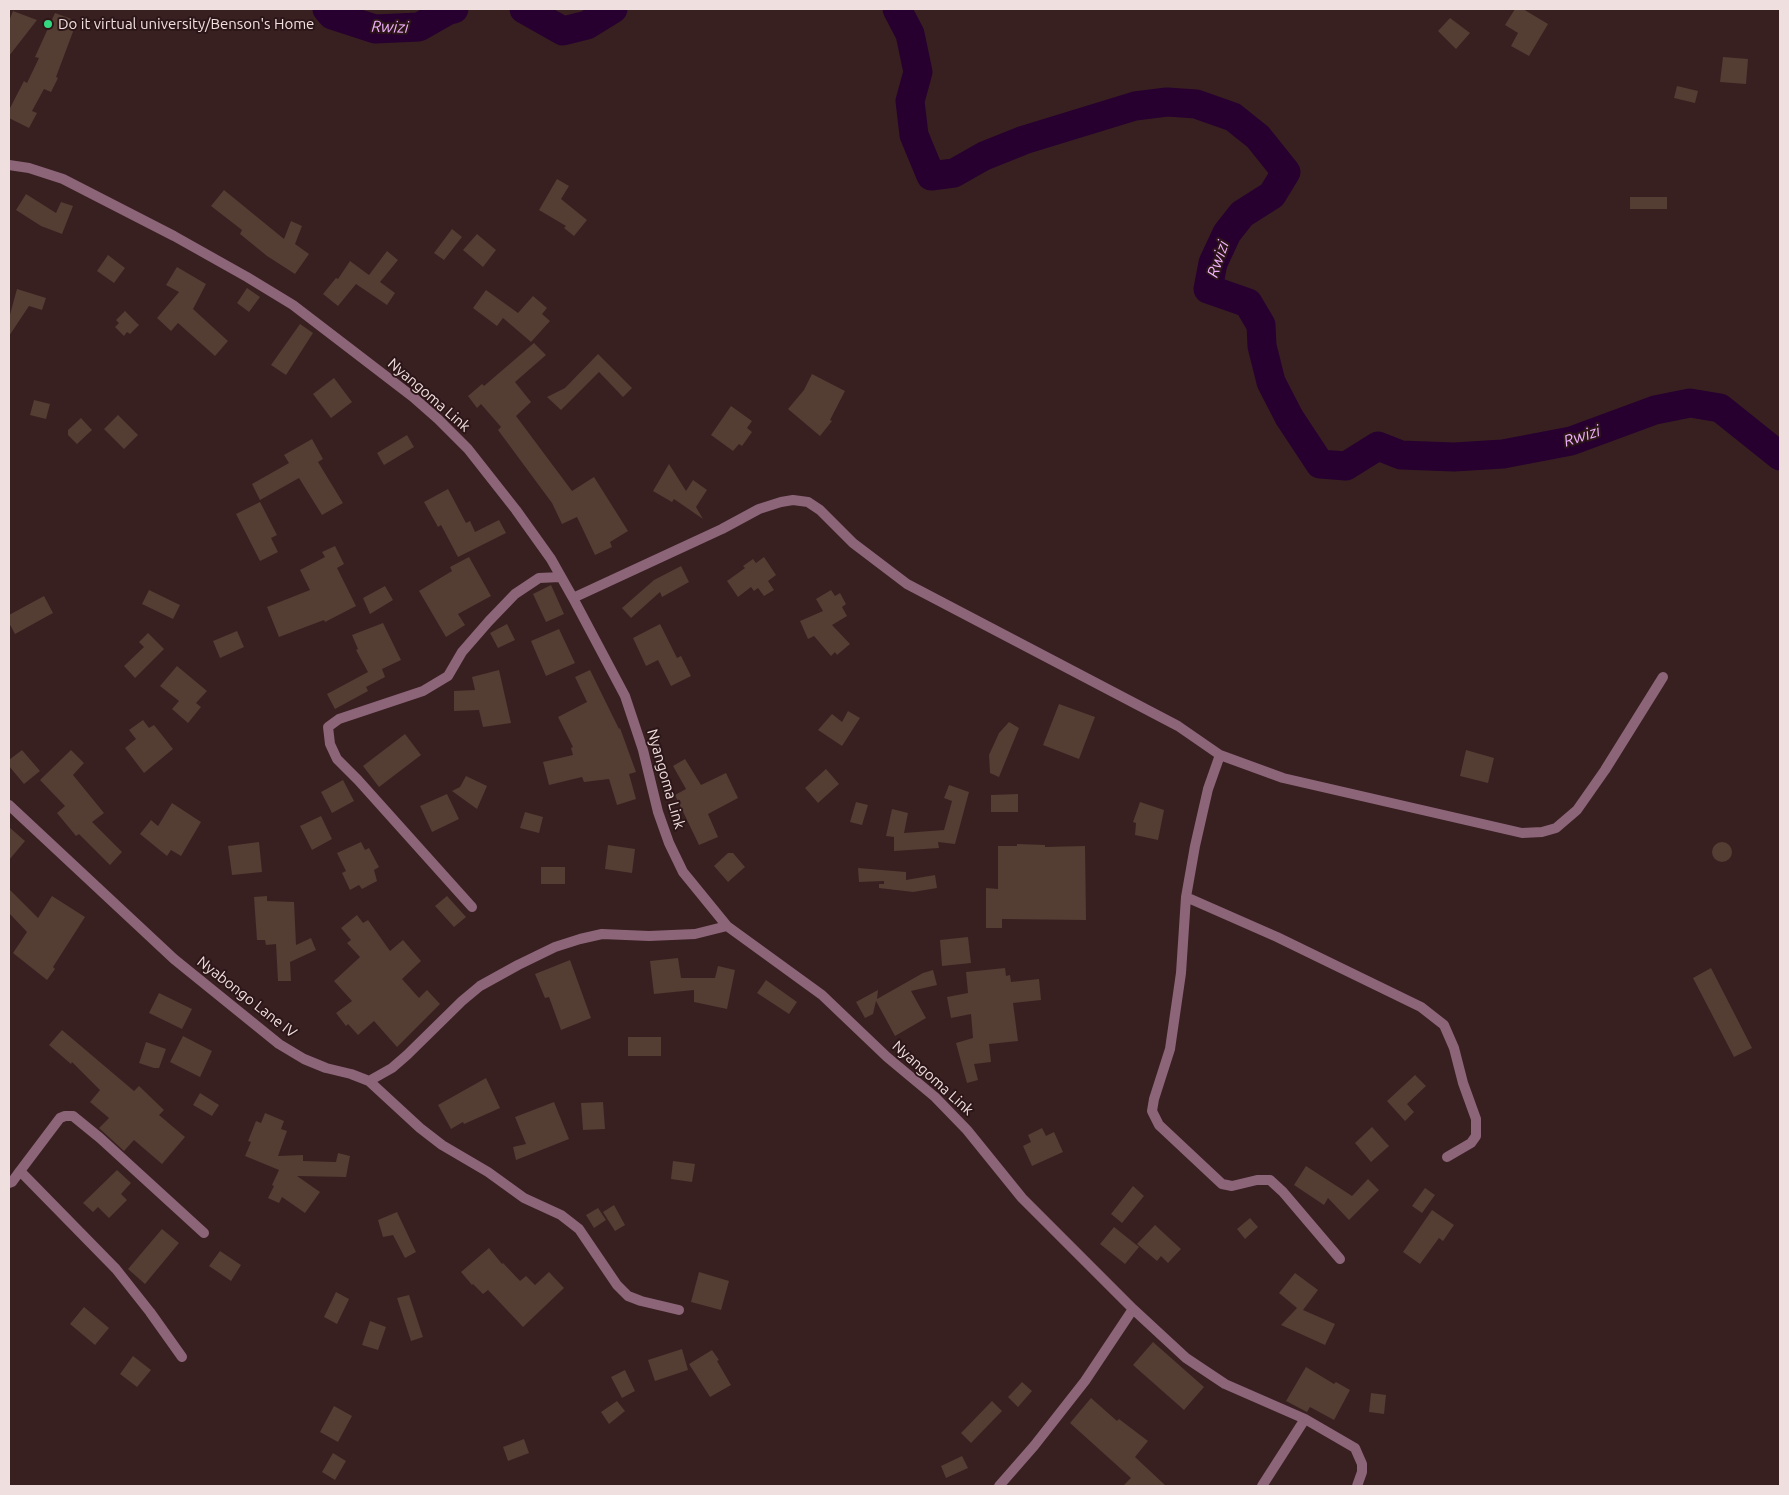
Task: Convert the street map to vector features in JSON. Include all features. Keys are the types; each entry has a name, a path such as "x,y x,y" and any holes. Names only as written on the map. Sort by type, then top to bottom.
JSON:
{"street":[{"name":"Nyangoma Link","path":"9,165 30,168 63,179 174,236 293,305 413,397 468,449 516,510 551,559 573,598 625,696 643,750 658,812 669,843 683,872 727,926 822,995 887,1056 935,1096 967,1130 1022,1198 1133,1310 1186,1358 1225,1384 1305,1419 1355,1448 1362,1464 1362,1472 1356,1486"},
{"path":"573,598 722,529 759,509 793,500 808,502 820,510 853,543 907,584 1178,726 1220,755 1262,771 1302,783 1522,832 1542,832 1556,828 1577,810 1605,770 1662,677"},
{"path":"472,907 337,759 330,744 328,727 339,719 423,690 448,676 462,652 489,620 515,594 538,578 560,577"},
{"path":"1220,755 1208,789 1195,846 1186,897 1181,973 1170,1049 1152,1110 1158,1125 1222,1184 1232,1186 1258,1180 1270,1180 1283,1192 1340,1259"},
{"name":"Nyabongo Lane IV","path":"9,805 174,959 279,1044 311,1062 369,1080 420,1128 442,1144 488,1172 524,1198 561,1216 579,1229 617,1286 628,1296 679,1310"},
{"path":"1186,897 1277,937 1421,1007 1444,1025 1454,1048 1462,1083 1476,1119 1476,1136 1471,1143 1447,1157"},
{"path":"369,1080 392,1068 407,1056 462,1001 480,986 518,965 555,948 602,934 649,936 695,934 727,926"},
{"path":"9,1183 12,1182 60,1118 73,1116 100,1138 204,1233"},
{"path":"20,1171 116,1270 150,1312 182,1357"},
{"path":"999,1486 1034,1446 1085,1380 1133,1310"},
{"path":"1262,1486 1305,1419"}],"building":[{"path":"1515,9 1523,9 1548,24 1529,56 1511,46 1518,33 1505,25"},
{"path":"13,11 37,20 9,56 9,21"},
{"path":"55,13 77,21 56,77 58,78 51,92 44,89 32,111 37,113 29,128 9,118 9,110 24,81 27,83 39,58 35,57"},
{"path":"1450,18 1470,33 1456,49 1438,31"},
{"path":"1723,57 1748,59 1746,84 1720,82"},
{"path":"1677,86 1698,91 1695,103 1674,98"},
{"path":"557,179 569,186 561,199 587,220 574,236 564,228 566,226 539,210"},
{"path":"224,190 284,239 291,221 302,226 295,244 309,254 295,274 267,256 240,234 242,230 211,206"},
{"path":"26,194 56,213 61,202 73,206 62,234 41,226 16,210"},
{"path":"1630,197 1667,197 1667,209 1630,209"},
{"path":"452,229 462,237 444,260 434,253"},
{"path":"477,234 496,250 483,267 463,250"},
{"path":"387,251 398,260 380,282 395,293 387,305 356,284 338,306 323,294 336,278 338,279 350,261 369,275"},
{"path":"108,255 125,268 114,283 97,271"},
{"path":"177,267 206,284 193,309 228,341 215,356 178,323 171,331 157,318 179,292 166,285"},
{"path":"247,288 260,297 249,312 237,303"},
{"path":"17,289 46,298 42,310 29,306 9,336 9,318"},
{"path":"486,290 518,313 533,296 547,308 542,314 550,321 531,342 503,318 497,326 473,308"},
{"path":"125,311 139,325 130,334 127,332 124,336 115,327 119,323 116,320"},
{"path":"300,324 313,333 286,375 271,365"},
{"path":"534,343 546,355 515,382 531,402 516,416 572,491 594,477 628,531 610,542 612,547 595,555 577,517 562,524 552,503 498,430 501,427 481,404 477,408 468,396 482,384 484,386"},
{"path":"598,354 632,388 623,397 599,372 561,410 547,397 565,388"},
{"path":"812,374 845,391 830,420 832,421 820,436 788,409 804,390"},
{"path":"334,378 352,402 331,418 313,394"},
{"path":"34,400 50,404 46,419 30,415"},
{"path":"731,406 752,421 747,428 752,432 742,446 739,444 733,451 711,435"},
{"path":"118,415 138,435 124,449 104,429"},
{"path":"81,418 92,430 77,444 68,435 68,430"},
{"path":"407,435 414,447 384,465 377,453"},
{"path":"312,439 323,459 318,462 343,503 322,515 299,478 260,500 252,484 289,463 284,455"},
{"path":"669,464 686,491 693,480 707,490 696,507 703,519 674,499 672,502 653,491"},
{"path":"448,489 466,523 470,521 475,532 499,520 506,533 458,557 441,525 438,527 424,502"},
{"path":"260,502 277,535 271,538 278,552 260,561 236,514"},
{"path":"335,546 344,564 337,568 356,606 325,622 324,620 279,637 267,607 310,590 300,570 325,557 322,552"},
{"path":"469,557 491,596 458,614 465,625 446,637 419,591 452,571 450,567"},
{"path":"764,557 776,575 768,581 774,590 764,596 758,588 754,591 751,587 738,597 727,581 745,568 743,566 753,559 756,563"},
{"path":"681,566 689,582 662,597 660,592 631,618 622,608 654,580"},
{"path":"551,585 564,614 546,622 533,594"},
{"path":"385,586 393,600 370,614 363,598"},
{"path":"149,590 180,605 173,619 142,604"},
{"path":"831,590 835,596 840,593 846,604 842,607 847,616 832,625 850,644 837,655 835,652 831,656 814,636 808,639 800,621 823,611 816,599"},
{"path":"44,596 53,613 15,634 9,623 9,615"},
{"path":"383,623 401,660 382,669 385,677 366,687 368,691 335,709 327,694 368,672 356,650 358,649 352,635"},
{"path":"507,624 515,640 498,648 490,633"},
{"path":"660,624 677,658 681,656 691,676 671,686 658,660 646,666 633,638"},
{"path":"559,629 575,663 546,676 531,641"},
{"path":"237,631 244,647 220,658 213,641"},
{"path":"148,633 164,649 135,678 124,666 144,647 139,642"},
{"path":"177,666 207,691 196,703 201,707 188,723 172,709 179,701 160,686"},
{"path":"499,670 511,723 483,727 479,710 454,711 454,691 475,690 472,677"},
{"path":"590,670 620,728 636,772 629,774 636,799 617,805 609,779 584,782 582,777 549,785 543,762 573,755 571,748 573,747 558,717 587,702 575,677"},
{"path":"1059,704 1095,717 1079,759 1043,745"},
{"path":"848,711 860,718 842,746 818,730 832,714 842,722"},
{"path":"143,720 149,728 154,725 173,749 144,773 125,748 136,739 129,730"},
{"path":"1009,722 1019,728 999,777 990,773 989,755 999,733"},
{"path":"405,734 421,755 379,787 363,766"},
{"path":"22,750 40,771 24,784 9,766 9,760"},
{"path":"71,750 84,763 73,775 104,813 92,822 122,852 110,865 79,834 76,836 57,813 65,806 40,780"},
{"path":"1466,750 1494,758 1488,783 1460,776"},
{"path":"685,759 701,785 726,773 738,798 708,814 718,837 699,845 675,795 686,789 673,766"},
{"path":"826,769 839,784 818,803 805,788"},
{"path":"466,776 487,786 477,809 452,791 460,787"},
{"path":"343,780 354,801 332,813 321,792"},
{"path":"949,785 969,792 955,844 938,842 939,848 894,851 894,837 886,836 892,809 908,813 904,833 944,830 952,801 944,798"},
{"path":"447,794 459,819 432,832 420,806"},
{"path":"1018,794 1018,812 991,812 991,795"},
{"path":"856,802 868,805 862,825 850,822"},
{"path":"1140,802 1164,810 1158,840 1135,835 1136,823 1133,822"},
{"path":"172,803 201,822 181,856 171,850 167,856 140,834 151,820 158,826"},
{"path":"525,812 543,817 539,833 520,828"},
{"path":"321,816 332,839 312,850 300,826"},
{"path":"9,827 25,841 9,860"},
{"path":"259,842 262,872 232,875 228,846"},
{"path":"361,842 365,850 369,848 379,867 374,870 377,881 362,889 359,885 350,890 342,873 346,871 337,853"},
{"path":"1718,842 1726,842 1732,848 1732,856 1726,862 1718,862 1712,856 1712,848"},
{"path":"1017,844 1045,845 1045,847 1085,846 1086,920 1002,919 1002,928 986,928 986,888 998,889 998,846 1017,846"},
{"path":"608,845 635,849 632,873 605,869"},
{"path":"728,853 733,853 745,867 728,882 714,866"},
{"path":"541,867 565,867 565,884 541,884"},
{"path":"858,868 906,872 906,880 935,875 937,888 913,892 879,888 879,884 884,884 884,881 859,882"},
{"path":"9,889 38,918 52,896 85,917 53,967 55,969 47,980 13,953 27,932 9,913"},
{"path":"267,896 267,901 294,902 296,945 311,938 316,950 290,962 291,981 278,981 276,944 266,945 265,940 257,940 254,897"},
{"path":"447,896 466,917 454,927 435,906"},
{"path":"357,915 363,923 368,920 390,951 403,940 421,961 402,979 419,998 427,990 440,1004 397,1047 374,1021 358,1035 348,1024 346,1026 336,1013 352,1001 334,981 360,957 347,943 351,940 341,928"},
{"path":"968,937 971,963 942,966 940,940"},
{"path":"678,958 681,978 715,978 718,966 735,970 727,1009 694,1002 694,990 654,994 650,961"},
{"path":"570,960 591,1018 561,1030 549,997 545,998 535,974"},
{"path":"1005,968 1006,976 1010,975 1011,982 1039,979 1041,1000 1013,1003 1018,1041 989,1044 991,1062 974,1064 978,1080 967,1083 956,1043 973,1038 971,1014 951,1018 947,997 968,993 966,972"},
{"path":"1711,968 1752,1048 1734,1057 1693,978"},
{"path":"933,970 937,985 911,991 926,1018 895,1036 876,1001 873,1014 865,1018 856,1002 878,990 877,999 923,973"},
{"path":"766,980 797,1002 789,1014 757,993"},
{"path":"159,993 192,1009 182,1029 149,1013"},
{"path":"62,1030 134,1091 139,1086 164,1110 159,1115 185,1137 162,1164 134,1140 124,1151 99,1128 109,1118 90,1102 100,1090 72,1062 71,1064 49,1045"},
{"path":"183,1036 212,1051 200,1077 170,1062"},
{"path":"628,1037 661,1037 661,1056 628,1056"},
{"path":"146,1042 166,1049 159,1068 139,1063"},
{"path":"1415,1075 1426,1086 1407,1104 1414,1112 1405,1121 1387,1101"},
{"path":"486,1078 500,1108 464,1124 463,1122 451,1129 438,1105"},
{"path":"200,1093 219,1105 212,1116 193,1105"},
{"path":"554,1102 569,1139 516,1160 513,1147 526,1144 515,1117"},
{"path":"603,1102 605,1129 583,1130 581,1103"},
{"path":"265,1113 284,1121 281,1129 287,1131 278,1156 303,1155 303,1161 336,1162 338,1153 350,1156 346,1177 297,1176 320,1192 305,1213 282,1197 279,1203 268,1198 279,1170 245,1156 251,1142 248,1141 256,1121 261,1123"},
{"path":"1372,1127 1389,1146 1371,1162 1355,1143"},
{"path":"1042,1128 1046,1136 1054,1132 1063,1152 1032,1166 1023,1146 1031,1142 1028,1135"},
{"path":"673,1161 695,1164 692,1182 671,1179"},
{"path":"1306,1166 1352,1196 1368,1179 1379,1190 1349,1220 1328,1198 1324,1205 1294,1185"},
{"path":"117,1170 131,1183 121,1194 127,1200 109,1218 98,1207 93,1212 83,1203"},
{"path":"1133,1186 1144,1196 1122,1223 1111,1214"},
{"path":"1425,1188 1435,1195 1422,1213 1412,1206"},
{"path":"614,1205 625,1225 615,1231 603,1212"},
{"path":"598,1208 606,1220 594,1228 586,1215"},
{"path":"1432,1210 1454,1225 1443,1241 1439,1238 1420,1264 1403,1252"},
{"path":"397,1212 416,1252 405,1258 393,1235 383,1237 378,1220"},
{"path":"1250,1218 1258,1227 1245,1239 1237,1229"},
{"path":"1155,1225 1181,1249 1168,1263 1161,1256 1157,1261 1137,1244"},
{"path":"1114,1227 1139,1247 1125,1264 1100,1244"},
{"path":"162,1229 179,1243 145,1284 128,1269"},
{"path":"489,1248 520,1281 526,1276 535,1285 549,1272 564,1288 523,1327 488,1290 483,1294 461,1272"},
{"path":"220,1251 241,1265 231,1281 209,1266"},
{"path":"699,1272 729,1281 721,1310 691,1302"},
{"path":"1295,1273 1318,1290 1303,1310 1335,1324 1325,1345 1281,1325 1297,1308 1279,1293"},
{"path":"336,1292 349,1299 337,1324 324,1317"},
{"path":"409,1295 423,1337 411,1341 397,1298"},
{"path":"84,1307 109,1328 95,1345 70,1324"},
{"path":"370,1321 386,1327 378,1350 362,1345"},
{"path":"1153,1342 1204,1387 1184,1410 1133,1365"},
{"path":"682,1349 688,1370 655,1381 648,1360"},
{"path":"712,1350 731,1385 710,1397 689,1364"},
{"path":"133,1356 151,1370 137,1387 120,1374"},
{"path":"1306,1367 1334,1384 1336,1382 1350,1390 1334,1420 1310,1407 1307,1412 1286,1401"},
{"path":"625,1370 635,1391 622,1398 611,1377"},
{"path":"1022,1382 1032,1391 1018,1407 1008,1397"},
{"path":"1371,1393 1386,1395 1384,1414 1369,1412"},
{"path":"1091,1398 1117,1421 1119,1419 1148,1441 1135,1457 1166,1486 1123,1486 1131,1478 1070,1423"},
{"path":"617,1401 625,1411 609,1424 601,1412"},
{"path":"992,1401 1002,1411 971,1443 961,1433"},
{"path":"334,1406 352,1416 338,1442 320,1432"},
{"path":"524,1439 529,1453 508,1461 503,1447"},
{"path":"333,1453 346,1461 335,1480 322,1472"},
{"path":"962,1456 968,1468 946,1478 941,1466"}],"waterway":[{"name":"Rwizi","path":"327,9 332,15 375,29 419,27 454,9"},
{"name":"Rwizi","path":"524,9 563,31 587,25 613,9"},
{"name":"Rwizi","path":"897,9 910,34 918,72 910,101 914,135 931,176 954,173 984,156 1024,140 1135,106 1167,102 1196,104 1233,117 1258,137 1286,172 1272,195 1242,214 1227,233 1213,263 1208,289 1248,303 1261,325 1262,346 1271,382 1289,417 1320,464 1346,466 1378,446 1401,455 1454,457 1503,454 1571,441 1655,410 1690,403 1720,408 1780,456"}],"place":[{"name":"Do it virtual university/Benson's Home","path":"48,24"}]}
